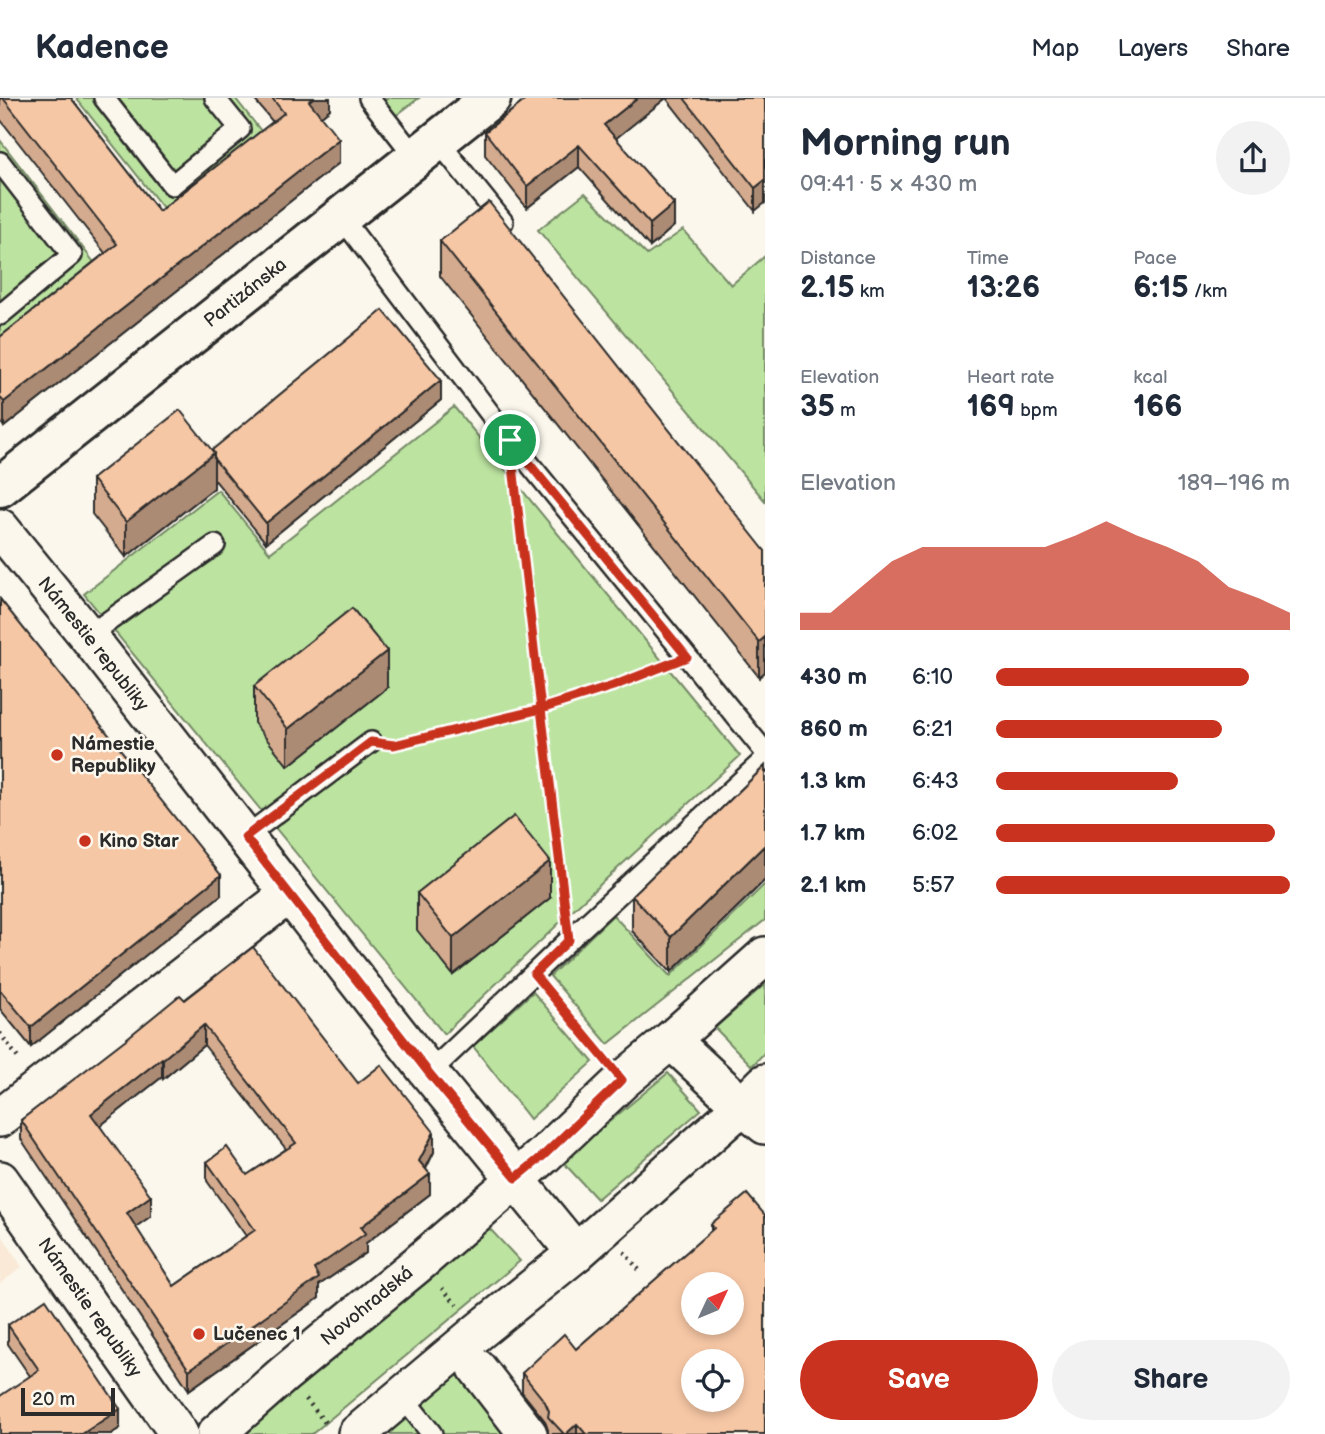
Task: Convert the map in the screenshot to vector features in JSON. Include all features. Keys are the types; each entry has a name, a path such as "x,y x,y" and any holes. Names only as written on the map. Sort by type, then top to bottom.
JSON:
{"street":[{"name":"Partizánska","path":"0,487 491,98"},
{"name":"Námestie republiky","path":"0,527 429,1073 516,1178"},
{"path":"0,1118 289,894"},
{"name":"Novohradská","path":"216,1434 544,1155 622,1080 765,956"},
{"path":"345,1432 401,1396 757,1105 671,1040"},
{"path":"516,1178 576,1253"},
{"name":"Námestie republiky","path":"0,1180 179,1434"},
{"path":"477,1368 528,1434"}],"lane":[{"path":"104,98 172,185 240,129 215,98"},
{"path":"369,98 427,150 511,233"},
{"path":"0,162 72,255 0,315"},
{"path":"342,218 510,440 765,752"},
{"path":"88,636 215,545"},
{"path":"245,837 371,742"},
{"path":"429,1073 765,759"},
{"path":"401,1396 432,1434"}],"path":[{"path":"510,440 569,940"},
{"path":"371,742 394,745 541,709 613,686 687,657"},
{"path":"534,974 622,1080"},
{"path":"0,1033 23,1065"},
{"path":"617,1244 640,1271"},
{"path":"438,1283 459,1309"},
{"path":"305,1398 345,1432"}],"shaded area":[{"path":"0,1232 22,1267 0,1284"}],"green space":[{"path":"76,98 235,98 261,131 164,209"},
{"path":"373,98 419,98 390,120"},
{"path":"0,140 96,265 0,344"},
{"path":"585,193 647,255 683,230 731,285 765,256 765,501 538,230"},
{"path":"454,407 740,756 580,903 444,1034 84,594 218,490 270,553"},
{"path":"765,884 765,920 608,1044 550,976 613,915 670,976"},
{"path":"765,984 765,1052 752,1066 715,1028"},
{"path":"533,992 593,1062 530,1119 473,1046"},
{"path":"668,1073 701,1110 597,1199 562,1161"},
{"path":"489,1228 520,1261 312,1434 240,1434"},
{"path":"455,1368 506,1434 375,1434"}],"building":[{"path":"3,98 71,98 159,211 284,113 272,98 313,98 309,101 339,139 4,402 0,397 0,337 117,244"},
{"path":"528,98 638,98 604,125 674,204 650,224 579,145 527,186 485,132"},
{"path":"684,98 765,98 765,180 755,188"},
{"path":"489,202 765,551 765,637 759,642 440,241"},
{"path":"383,310 441,380 266,523 214,459 212,450"},
{"path":"180,410 214,453 126,522 92,479"},
{"name":"Námestie Republiky","path":"0,599 221,875 31,1027 0,990"},
{"path":"352,608 387,651 288,729 254,686"},
{"path":"765,766 765,845 671,937 632,896"},
{"path":"514,816 550,861 453,938 417,893"},
{"path":"253,947 358,1083 381,1065 434,1132 419,1161 430,1174 361,1227 366,1233 314,1269 319,1278 189,1370 21,1120 180,995 185,1000","holes":["204,1025 296,1143 247,1175 227,1147 207,1162 255,1230 174,1286 127,1213 151,1196 91,1114"]},
{"path":"747,1194 765,1215 765,1434 586,1434 577,1424 564,1434 548,1417 549,1411 545,1402 522,1373 564,1334 576,1349 714,1228 711,1224"},
{"path":"46,1299 120,1409 82,1434 0,1434 0,1396 39,1370 8,1325"}],"place":[{"name":"Námestie Republiky","path":"57,755"},
{"name":"Kino Star","path":"85,841"},
{"name":"Lučenec 1","path":"199,1334"}],"route":[{"path":"510,440 541,709 394,745 371,742 245,837 429,1073 516,1178 544,1155 622,1080 534,974 569,940 541,709 613,686 687,657 510,440"}]}
